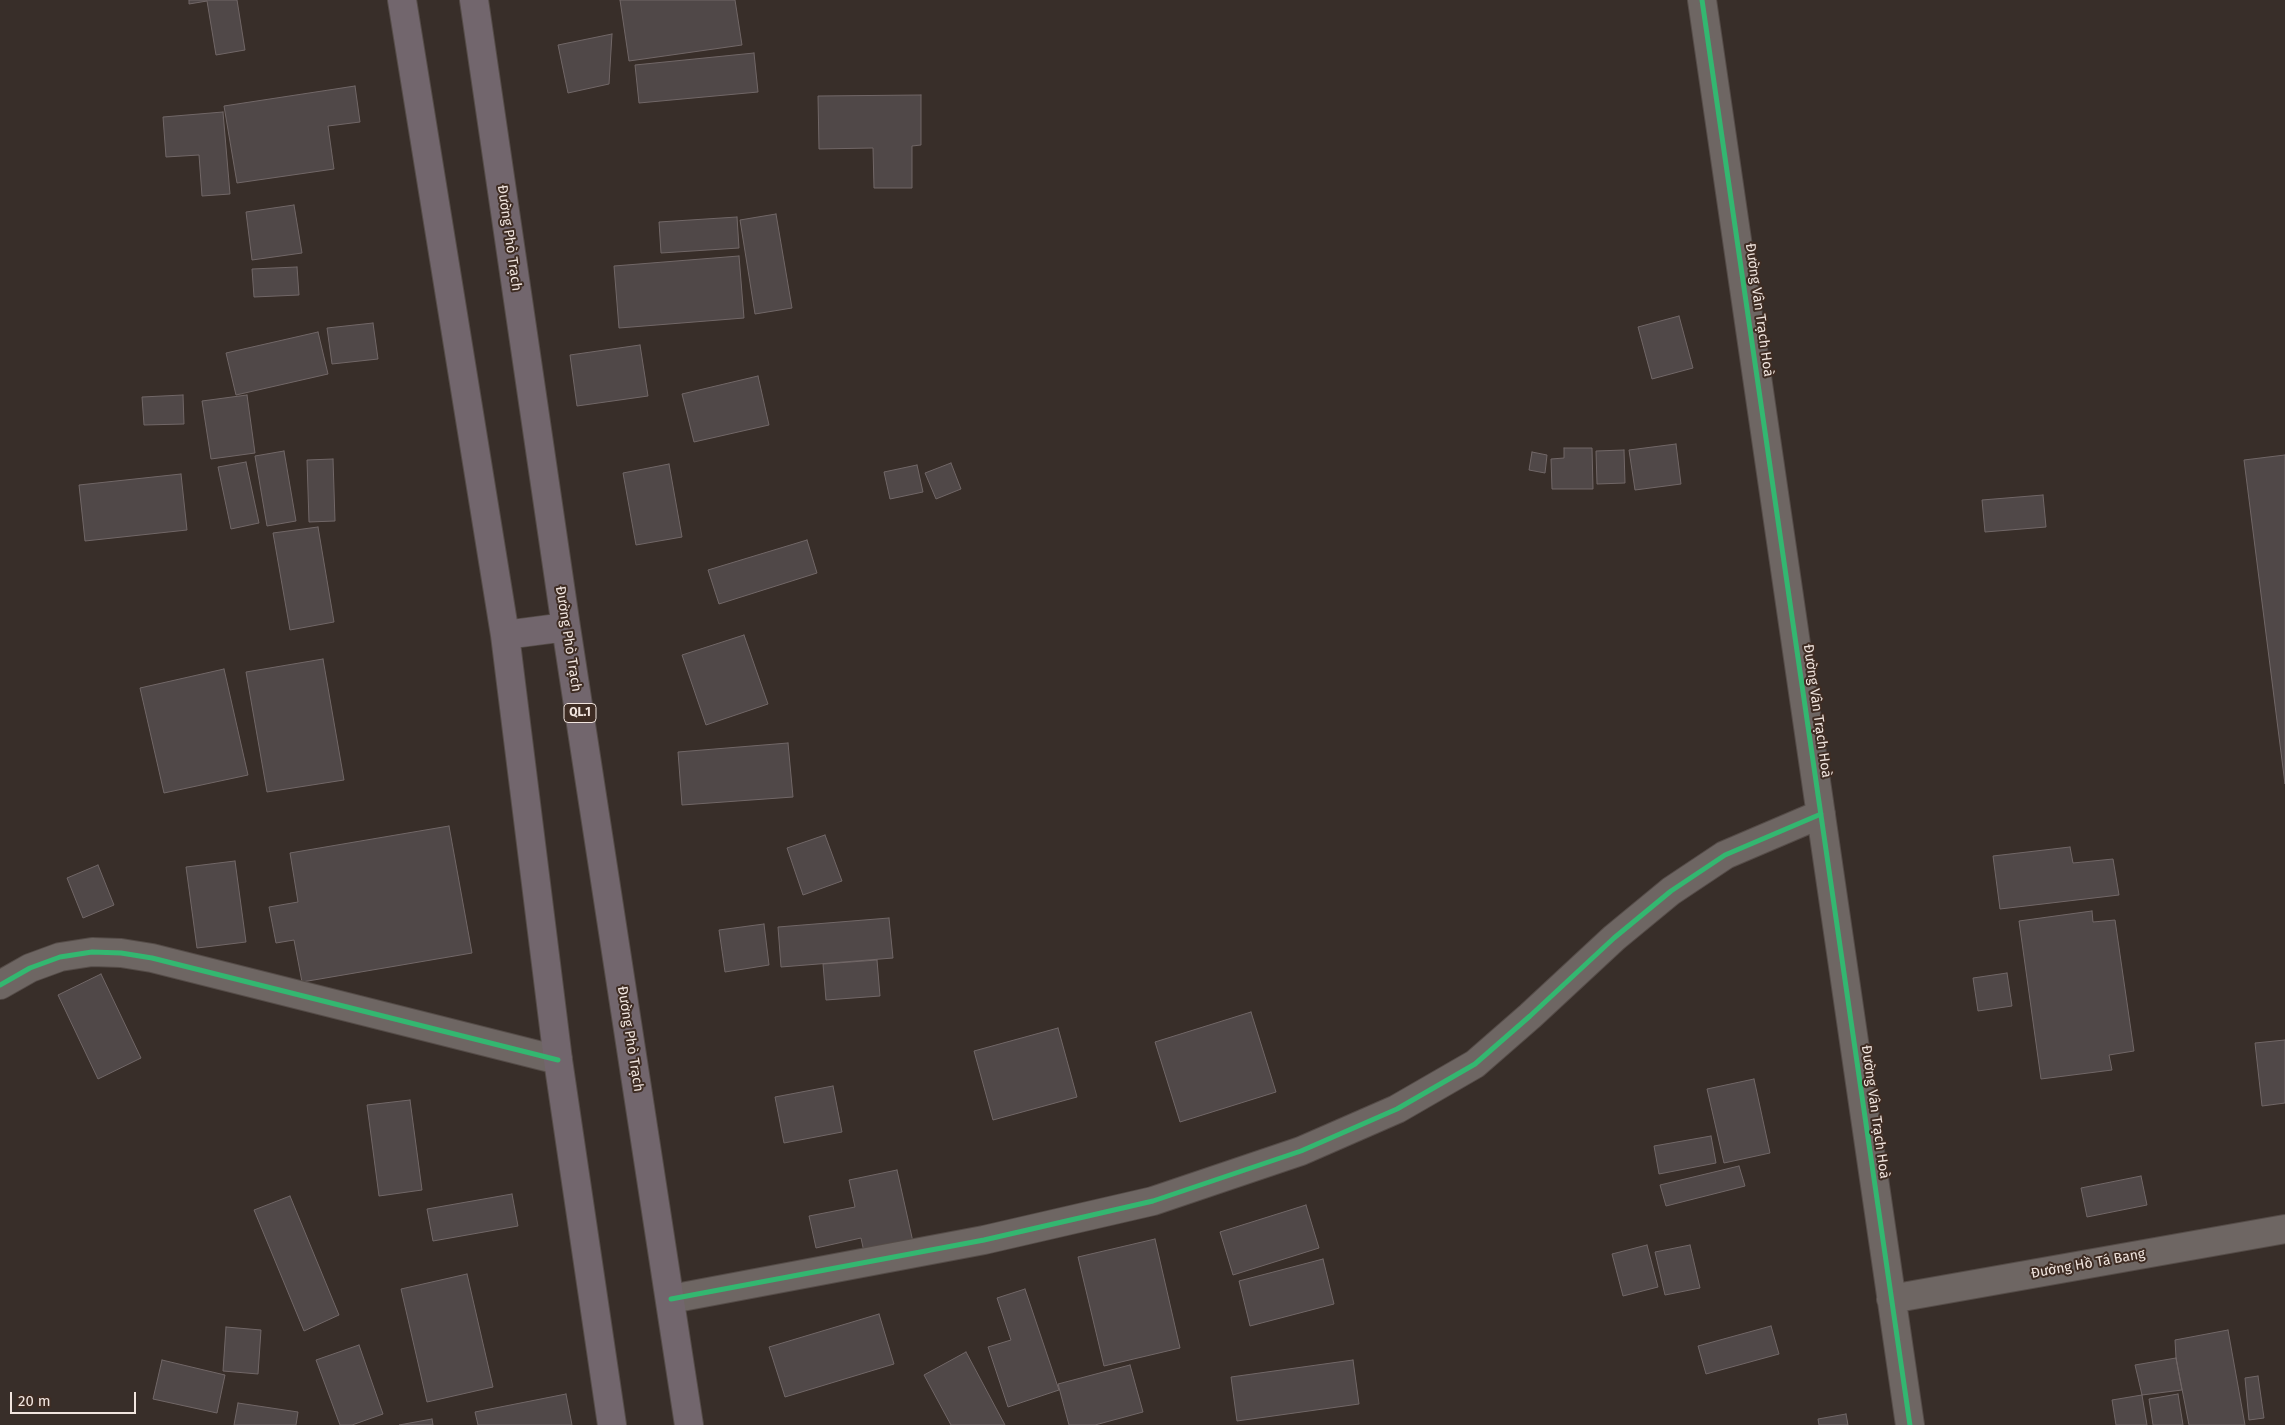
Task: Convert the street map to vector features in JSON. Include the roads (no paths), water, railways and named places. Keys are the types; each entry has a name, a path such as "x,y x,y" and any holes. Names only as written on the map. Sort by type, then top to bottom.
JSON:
{"highway":[{"path":"402,0 505,635 558,1060 612,1425"},
{"name":"Đường Phò Trạch","path":"474,0 566,626 689,1425"},
{"path":"505,635 566,626"}],"street":[{"name":"Đường Vân Trạch Hoà","path":"1702,0 1890,1299 1910,1425"},
{"path":"671,1299 984,1240 1153,1201 1302,1150 1397,1109 1474,1064 1530,1016 1614,938 1671,891 1725,855 1821,814"},
{"path":"0,985 30,968 60,957 92,952 121,953 152,958 558,1060"},
{"name":"Đường Hồ Tá Bang","path":"1890,1299 2285,1229"}]}
